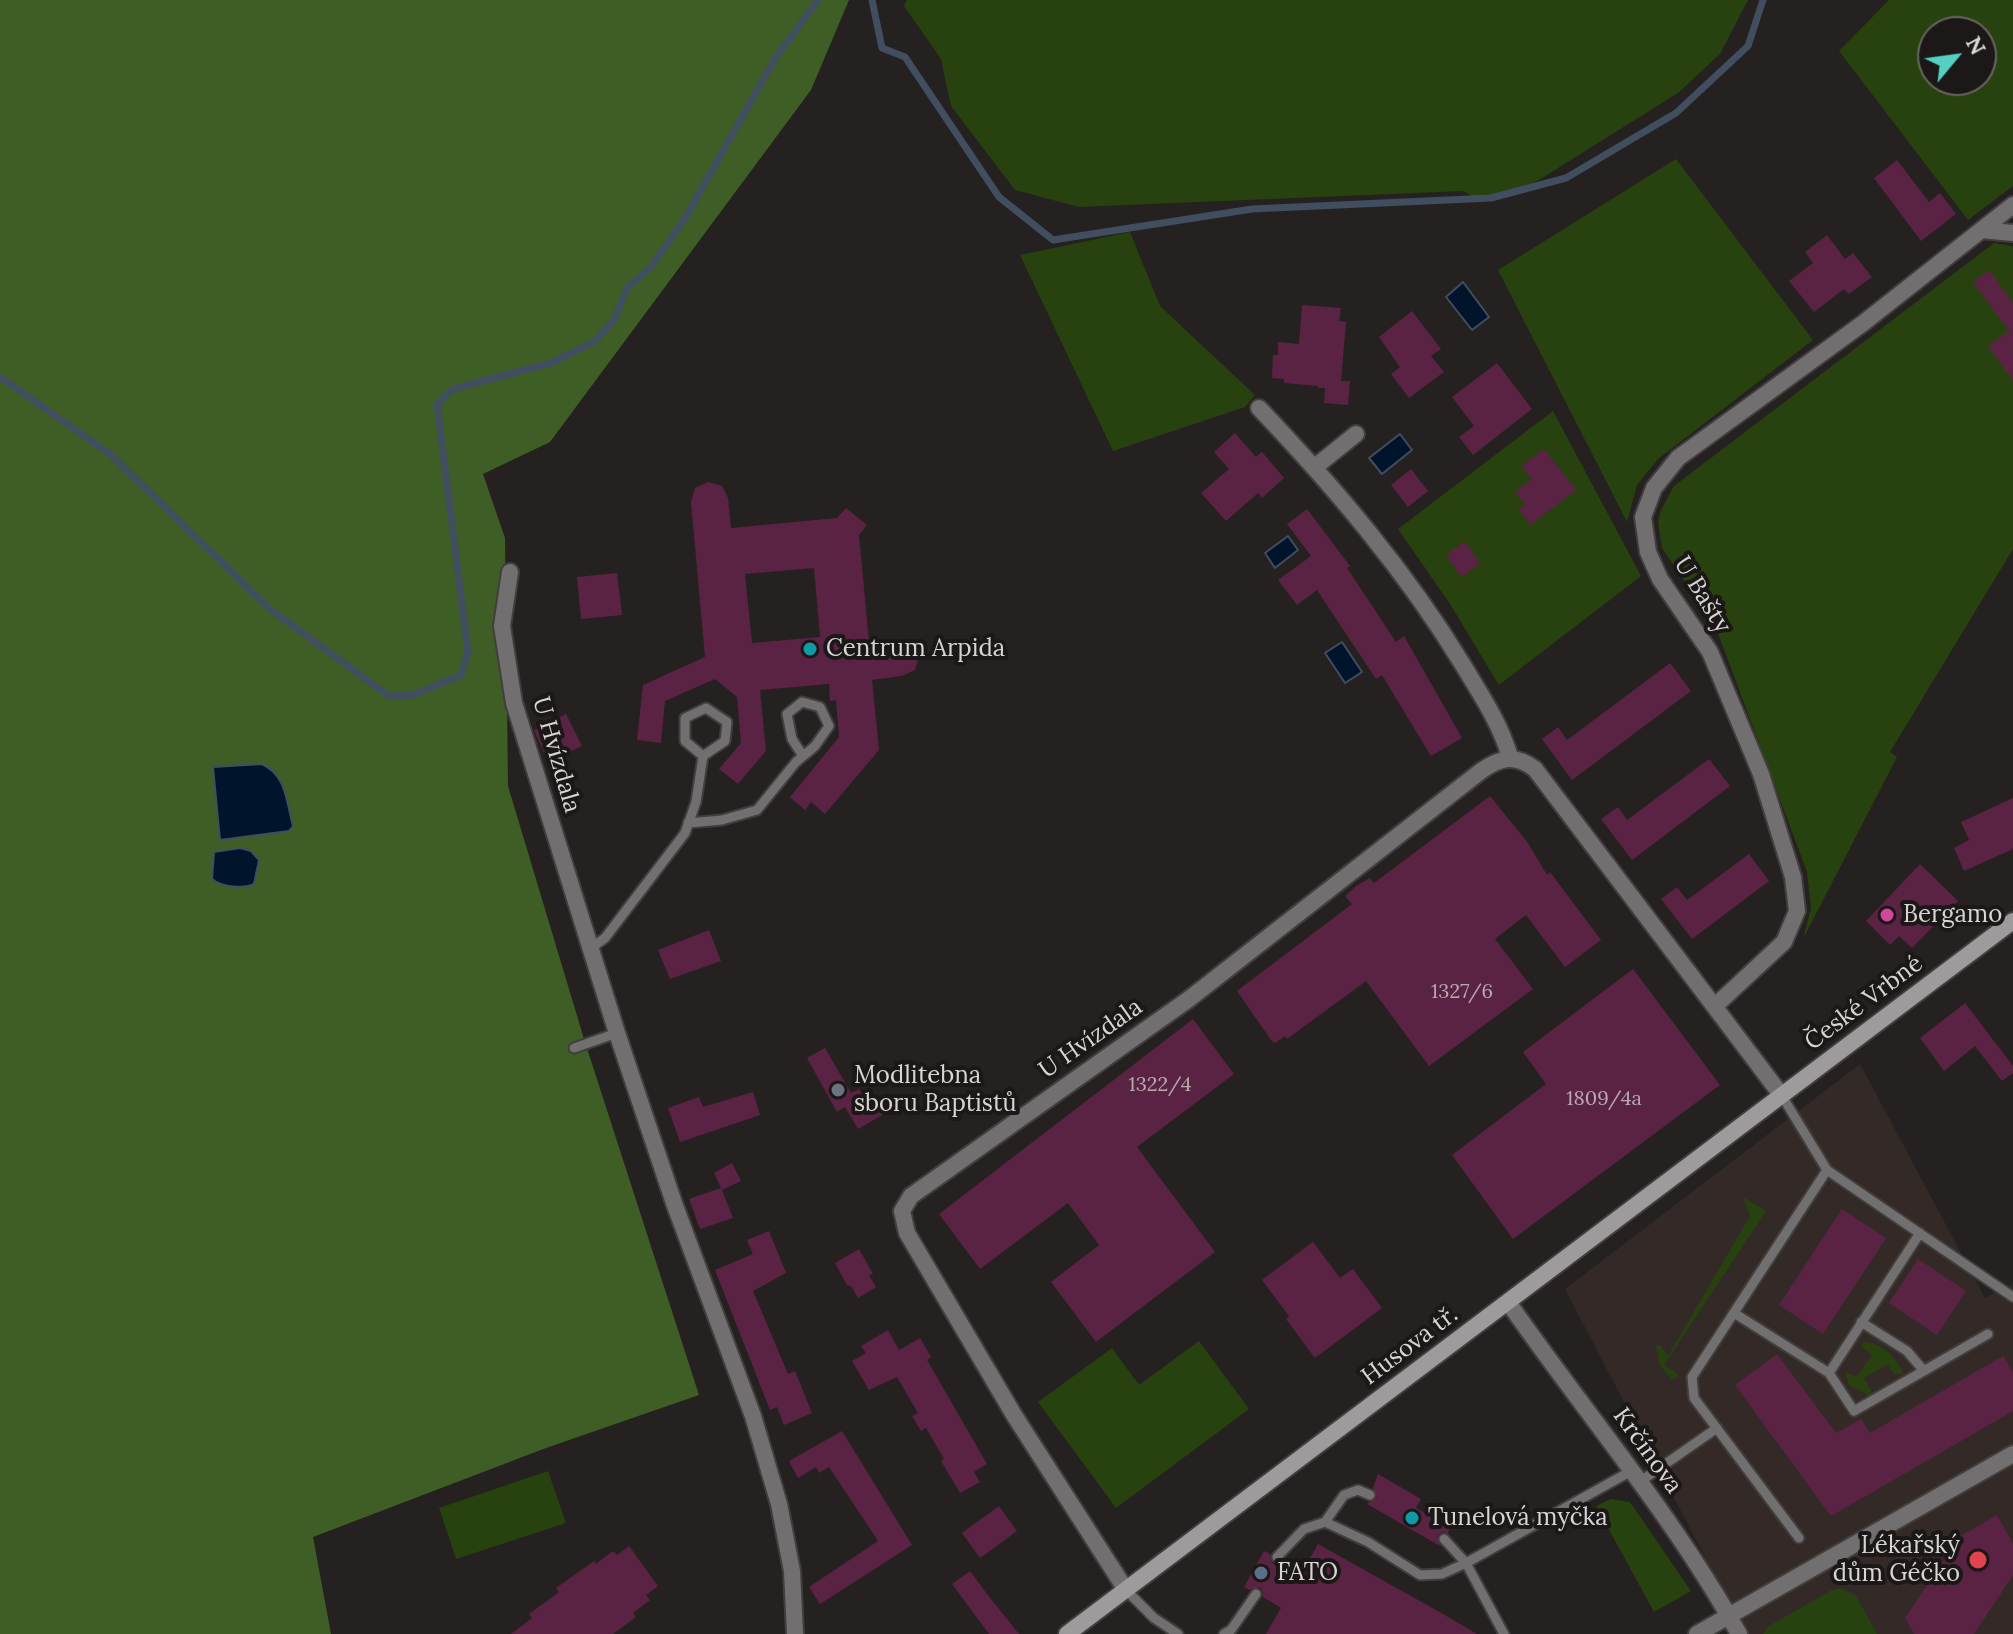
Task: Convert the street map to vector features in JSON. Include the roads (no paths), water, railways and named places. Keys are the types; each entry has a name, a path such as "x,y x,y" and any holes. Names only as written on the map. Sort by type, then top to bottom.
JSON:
{"street":[{"name":"U Bašty","path":"1715,1006 1784,942 1797,911 1793,877 1761,774 1710,652 1660,579 1648,552 1643,517 1654,488 1678,458 1862,324 2013,205"},
{"path":"1982,230 2013,233"},
{"path":"1259,408 1377,539 1431,613 1502,731 1510,757 1523,760 1535,769 1782,1096"},
{"path":"1315,467 1356,434"},
{"name":"U Hvízdala","path":"510,572 502,626 514,703 617,1033 674,1203 753,1416 779,1504 792,1571 795,1634"},
{"name":"U Hvízdala","path":"1126,1590 1014,1415 907,1233 902,1211 911,1196 1189,999 1481,771 1495,761 1510,757"},
{"name":"České Vrbné","path":"1782,1096 2013,921"},
{"name":"Husova tř.","path":"1067,1634 1782,1096"},
{"name":"Krčínova","path":"1508,1302 1547,1359 1637,1476 1706,1576 1739,1634"},
{"path":"1697,1634 2013,1454"}],"lane":[{"path":"688,823 722,820 757,810 829,726 820,707 802,702 787,714 792,739 803,756"},
{"path":"591,948 605,938 685,833 696,802 703,756 725,741 727,722 706,708 685,718 685,741 703,756"},
{"path":"574,1048 617,1033"},
{"path":"1782,1096 1827,1170 2013,1297"},
{"path":"1799,1538 1694,1398 1692,1377 1827,1170"},
{"path":"1829,1373 1920,1233"},
{"path":"1734,1313 1829,1373 1854,1411 1988,1334"},
{"path":"1861,1322 1907,1351 1924,1371"},
{"path":"1325,1522 1368,1542 1420,1575 1442,1574 1637,1476 1717,1428"},
{"path":"1277,1557 1304,1529 1325,1522 1344,1495 1358,1490 1370,1495"},
{"path":"1444,1539 1466,1563 1504,1634"},
{"path":"1126,1590 1154,1618 1178,1634"},
{"path":"1224,1634 1231,1630 1256,1594"}],"water":[{"path":"1463,282 1489,317 1472,330 1446,297"},
{"path":"1400,434 1412,450 1382,474 1369,458"},
{"path":"1288,536 1298,550 1275,568 1265,553"},
{"path":"1342,642 1362,672 1345,683 1325,653"},
{"path":"262,764 281,782 293,826 289,831 220,840 213,767"},
{"path":"240,848 251,851 259,860 254,884 233,886 212,879 214,852"}],"waterway":[{"path":"0,377 110,454 270,609 389,696 413,695 461,675 468,652 437,404 453,389 551,363 594,342 614,320 627,288 650,268 686,217 774,60 818,0"},
{"path":"872,0 882,48 905,57 999,197 1053,240 1252,209 1491,198 1566,178 1676,113 1748,46 1763,0"}],"place":[{"name":"Centrum Arpida","path":"810,649"},
{"name":"Bergamo","path":"1887,915"},
{"name":"Modlitebna sboru Baptistů","path":"838,1090"},
{"name":"Tunelová myčka","path":"1412,1518"},
{"name":"Lékařský dům Géčko","path":"1978,1560"},
{"name":"FATO","path":"1261,1573"}]}
